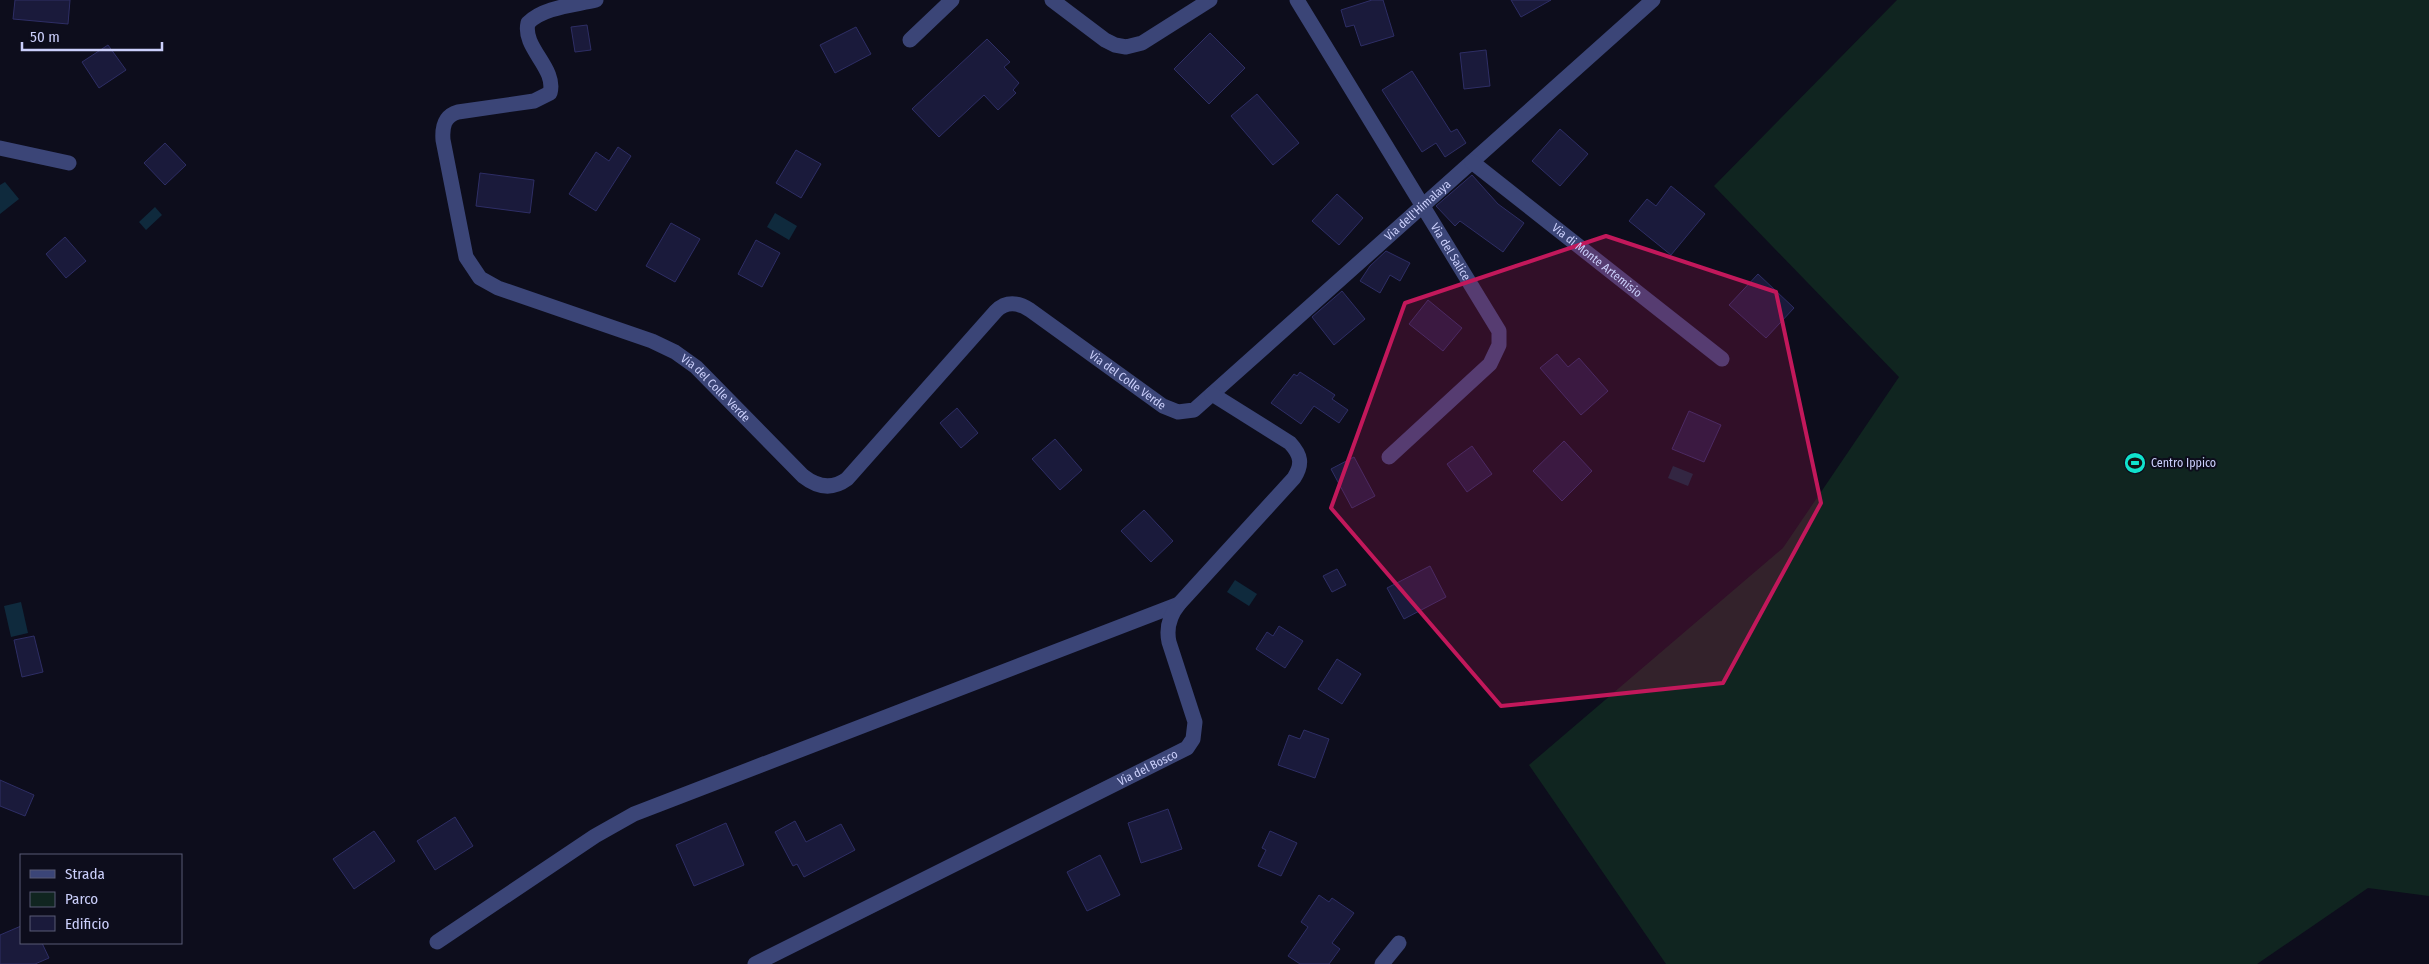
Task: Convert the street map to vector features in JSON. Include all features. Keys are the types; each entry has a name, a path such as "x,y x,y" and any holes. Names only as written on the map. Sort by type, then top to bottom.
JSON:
{"street":[{"name":"Via del Colle Verde","path":"596,0 546,12 533,18 528,23 528,36 550,81 550,93 539,100 458,112 448,117 443,124 443,140 461,240 470,265 480,278 498,288 652,341 682,356 702,372 810,481 830,486 840,484 847,478 996,311 1009,304 1022,305 1030,310 1157,402 1178,412"},
{"path":"910,40 952,0"},
{"path":"1052,0 1104,40 1126,47 1142,43 1210,0"},
{"name":"Via del Salice","path":"1297,0 1496,325 1499,345 1494,359 1487,368 1389,457"},
{"name":"Via dell'Himalaya","path":"1178,412 1194,410 1653,0"},
{"path":"0,148 69,163"},
{"name":"Via di Monte Artemisio","path":"1472,162 1722,359"},
{"name":"Via del Bosco","path":"755,964 1187,748 1193,739 1195,722 1168,637 1171,618 1180,604 1294,478 1301,462 1298,452 1290,443 1212,394"},
{"path":"437,942 595,836 644,810 1180,604"},
{"path":"1382,964 1399,943"}],"highlighted area":[{"path":"1606,236 1776,292 1821,503 1723,683 1501,706 1331,508 1405,303"}],"green space":[{"name":"Centro Ippico","path":"1897,0 2429,0 2429,896 2368,888 2257,964 1666,964 1529,765 1783,548 1899,377 1714,186"}],"water":[{"path":"5,182 19,199 0,214 0,185"},
{"path":"155,207 162,215 146,230 139,222"},
{"path":"775,213 797,226 789,240 767,227"},
{"path":"1673,466 1693,474 1688,486 1668,478"},
{"path":"1235,580 1257,594 1249,606 1227,592"},
{"path":"21,602 28,633 11,637 4,606"}],"building":[{"path":"15,0 70,0 68,24 13,19"},
{"path":"1372,0 1383,0 1394,36 1361,46 1354,25 1346,27 1341,10"},
{"path":"1511,0 1551,0 1521,17"},
{"path":"587,25 591,50 575,52 571,27"},
{"path":"856,27 871,54 835,73 820,45"},
{"path":"1210,33 1245,68 1209,104 1174,69"},
{"path":"987,39 1010,62 1004,67 1019,83 1013,90 1016,93 998,110 984,95 939,137 912,109"},
{"path":"108,45 126,70 99,88 82,62"},
{"path":"1486,50 1490,86 1464,89 1460,53"},
{"path":"1412,71 1451,132 1457,129 1466,143 1445,157 1436,143 1422,152 1382,90"},
{"path":"1257,94 1299,143 1273,165 1231,116"},
{"path":"1560,129 1588,154 1560,186 1532,161"},
{"path":"165,143 186,165 165,185 144,163"},
{"path":"618,147 631,156 596,211 569,194 596,152 609,161"},
{"path":"796,150 821,164 801,198 776,183"},
{"path":"480,173 534,180 530,213 476,206"},
{"path":"1472,175 1498,204 1524,223 1503,252 1460,221 1455,226 1436,206"},
{"path":"1671,186 1705,214 1671,255 1629,221 1647,199 1656,206"},
{"path":"1337,194 1363,218 1339,245 1312,221"},
{"path":"671,223 700,239 675,282 646,266"},
{"path":"65,237 86,261 66,278 46,254"},
{"path":"756,240 780,253 762,287 738,274"},
{"path":"1386,251 1410,263 1400,281 1390,275 1380,293 1360,281 1370,266"},
{"path":"1758,274 1794,308 1766,338 1729,305"},
{"path":"1342,291 1365,319 1334,345 1312,317"},
{"path":"1428,300 1462,328 1443,351 1409,324"},
{"path":"1557,354 1568,367 1579,358 1608,391 1581,415 1540,368"},
{"path":"1300,372 1335,395 1332,399 1348,410 1339,423 1314,406 1301,424 1271,403 1294,374 1297,376"},
{"path":"957,408 978,433 961,448 940,423"},
{"path":"1689,411 1721,425 1704,462 1672,449"},
{"path":"1055,439 1082,470 1060,490 1032,459"},
{"path":"1564,441 1592,471 1562,501 1533,471"},
{"path":"1472,446 1492,474 1467,492 1447,464"},
{"path":"1354,457 1375,496 1352,508 1331,469"},
{"path":"1144,510 1173,541 1151,562 1121,531"},
{"path":"1430,566 1446,597 1404,619 1387,588"},
{"path":"1337,569 1346,585 1332,592 1323,576"},
{"path":"1279,626 1303,641 1285,668 1256,649 1267,632 1273,636"},
{"path":"34,636 43,672 22,677 14,640"},
{"path":"1337,659 1361,674 1342,704 1318,689"},
{"path":"1304,730 1329,739 1315,778 1278,765 1289,735 1300,739"},
{"path":"0,780 34,795 25,816 0,806"},
{"path":"1168,809 1182,849 1141,863 1128,823"},
{"path":"455,817 473,846 435,870 417,841"},
{"path":"795,821 806,842 841,824 855,850 804,877 797,864 793,866 775,832"},
{"path":"726,823 744,865 694,886 676,845"},
{"path":"374,831 395,861 354,889 333,859"},
{"path":"1270,831 1297,843 1281,876 1258,866 1266,850 1262,848"},
{"path":"1100,855 1120,895 1087,911 1067,872"},
{"path":"1319,895 1329,902 1332,898 1354,913 1332,943 1340,949 1329,964 1300,964 1288,956 1308,927 1301,922"},
{"path":"20,926 20,944 42,944 49,958 35,964 0,964 0,935"}],"place":[{"name":"Centro Ippico","path":"2135,463"}]}
